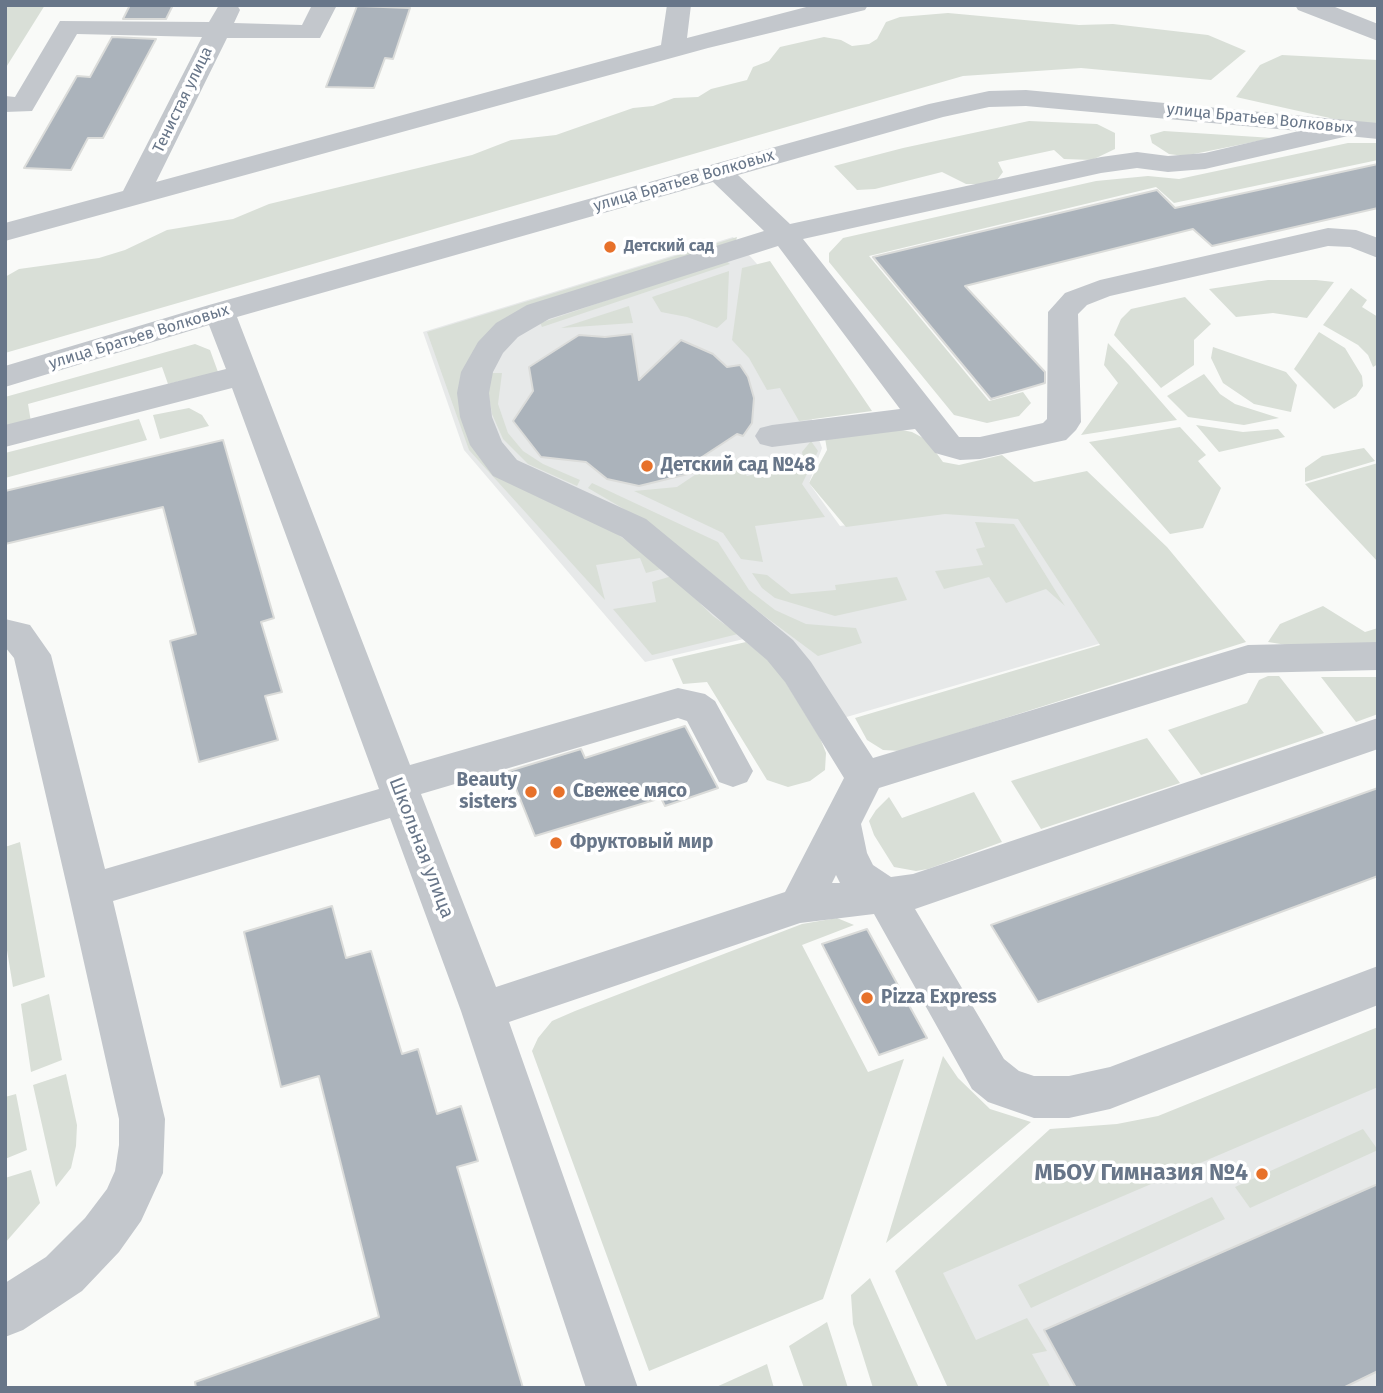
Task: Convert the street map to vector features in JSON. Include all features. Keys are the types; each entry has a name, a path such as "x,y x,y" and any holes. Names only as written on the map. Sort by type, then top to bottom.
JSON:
{"street":[{"name":"Тенистая улица","path":"135,195 230,5"},
{"path":"5,104 23,105 76,16 218,30 311,33 325,5"},
{"path":"673,50 679,5"},
{"path":"5,232 673,50 829,9 856,5"},
{"path":"1307,5 1378,33"},
{"name":"улица Братьев Волковых","path":"5,377 220,312 938,110 989,99 1026,98 1134,106 1378,131"},
{"path":"1134,106 1137,160"},
{"path":"864,777 798,672 780,650 634,528 505,468 487,445 475,417 473,393 477,372 489,349 507,330 538,312 784,234 1101,165 1137,160 1168,164 1205,161 1343,129"},
{"path":"719,172 784,234 923,417 947,445 960,449 980,448 1054,432 1064,422 1066,410 1063,312 1076,299 1100,289 1328,237 1356,239 1378,249"},
{"name":"Школьная улица","path":"220,312 483,1011 612,1388"},
{"path":"5,436 243,375"},
{"path":"772,436 923,417"},
{"path":"5,633 17,635 33,655 142,1119 143,1145 139,1173 124,1205 102,1235 64,1274 5,1312"},
{"path":"800,905 840,820 864,777 1248,659 1378,656"},
{"path":"89,891 678,704 691,704 701,711 733,771"},
{"path":"483,1011 800,905 913,891 1378,733"},
{"path":"840,820 846,855 858,877 885,895 988,1074 1004,1087 1034,1097 1069,1097 1110,1088 1378,985"}],"shaded area":[{"path":"5,5 45,5 5,69"},
{"path":"948,13 1079,25 1113,24 1208,35 1246,51 1211,80 1081,68 963,76 5,353 5,277 19,269 99,258 125,250 167,230 233,219 269,204 472,155 511,140 556,135 633,108 653,106 674,98 698,97 711,89 747,80 753,67 769,61 780,47 824,37 841,40 852,46 869,44 877,39 886,22 900,17"},
{"path":"1282,55 1378,60 1378,125 1352,123 1236,97 1260,65"},
{"path":"1029,121 1097,124 1115,133 1115,149 1092,160 1064,159 1054,150 998,162 1003,172 997,180 979,184 966,184 942,172 875,189 857,190 834,166 903,148"},
{"path":"1164,131 1273,138 1184,156 1169,154 1152,143 1150,135"},
{"path":"1348,143 1378,143 1378,160 1174,203 1156,187 869,256 989,401 1023,392 1031,403 1019,416 987,423 954,415 829,262 829,253 843,238 1096,181 1148,176 1179,179"},
{"name":"Детский сад №48","path":"733,237 757,264 822,448 809,483 840,526 947,512 1020,517 1105,642 843,718 774,632 645,662 464,450 423,332"},
{"path":"737,237 736,241 492,330 471,441 600,522 665,568 646,573 640,558 596,565 605,600 469,450 427,332"},
{"path":"725,260 730,264 542,327 540,323"},
{"path":"770,261 872,411 799,421 780,388 767,390 749,358 732,340 742,268"},
{"path":"729,271 727,319 717,328 687,317 661,312 652,297"},
{"path":"1268,280 1334,282 1307,318 1273,313 1236,317 1209,289"},
{"path":"1351,288 1367,300 1362,307 1378,317 1378,364 1373,367 1368,355 1358,345 1323,325"},
{"path":"1185,297 1211,324 1194,340 1194,365 1161,388 1114,335 1121,319 1131,309"},
{"path":"629,306 633,323 561,328"},
{"path":"1319,332 1345,348 1362,376 1363,386 1356,396 1334,409 1294,369"},
{"path":"1108,343 1177,420 1081,435 1118,383 1104,365"},
{"path":"195,344 210,350 218,372 168,384 162,367 28,404 31,422 5,428 5,397"},
{"path":"1213,347 1286,372 1297,385 1291,412 1254,404 1223,383 1211,358"},
{"path":"492,373 502,373 498,404 508,433 523,451 543,464 580,480 577,486 528,464 503,439 492,414 488,390"},
{"path":"1204,374 1220,394 1235,404 1279,418 1244,425 1188,417 1167,396"},
{"path":"189,408 202,415 209,426 160,439 153,415"},
{"path":"139,419 147,440 5,478 5,453"},
{"path":"1196,425 1243,432 1278,429 1285,437 1219,452"},
{"path":"1180,427 1206,455 1198,461 1221,488 1203,528 1170,534 1089,442"},
{"path":"892,428 912,432 927,440 943,462 959,465 1002,455 1034,482 1087,471 1167,547 1246,642 901,751 883,750 867,740 855,718 1100,645 1018,519 945,514 846,527 809,483 827,450 825,438"},
{"path":"811,441 818,451 802,484 825,517 755,526 763,562 741,559 723,533 634,491 677,487 729,452 747,476 804,461 802,452"},
{"path":"1364,448 1375,461 1305,482 1305,468 1322,456"},
{"path":"1378,463 1378,562 1305,484"},
{"path":"592,483 718,542 749,590 775,610 806,624 856,628 862,643 818,656 653,526 588,488"},
{"path":"975,522 1014,524 1065,606 1046,589 1006,603 989,577 944,589 935,571 983,565 976,549 985,547"},
{"path":"752,573 767,575 791,594 836,590 835,585 897,577 907,600 835,616 775,598 762,588"},
{"path":"672,576 713,616 738,634 652,655 613,609 656,602 652,582"},
{"path":"1323,606 1365,632 1378,628 1378,643 1293,646 1268,642 1280,624"},
{"path":"746,642 775,665 820,738 826,753 825,770 810,781 788,787 767,780 707,682 683,684 672,659"},
{"path":"1268,676 1279,676 1324,733 1201,775 1168,730 1247,703 1259,680"},
{"path":"1321,677 1378,677 1378,714 1356,722"},
{"path":"1147,738 1180,783 1041,829 1011,781"},
{"path":"974,792 1002,842 928,869 916,871 894,867 874,835 869,821 889,797 902,818"},
{"path":"20,842 45,977 13,987 5,938 5,847"},
{"path":"837,918 854,925 802,945 868,1072 904,1059 823,1299 649,1371 532,1051 538,1038 552,1021 802,924"},
{"path":"49,994 62,1060 31,1072 21,1004"},
{"path":"1378,1027 1378,1087 943,1273 976,1340 1027,1318 1047,1351 1032,1354 1051,1388 948,1388 895,1271 1050,1129 1117,1124 1158,1116"},
{"path":"943,1056 958,1078 990,1109 1031,1122 886,1243"},
{"path":"66,1074 77,1125 76,1146 71,1168 56,1187 33,1085"},
{"name":"МБОУ Гимназия №4","path":"1378,1076 1378,1388 973,1388 916,1271"},
{"path":"16,1094 27,1150 5,1159 5,1097"},
{"path":"1363,1129 1378,1150 1250,1208 1235,1187"},
{"path":"31,1170 40,1203 5,1243 5,1178"},
{"path":"1212,1197 1225,1219 1031,1308 1018,1285"},
{"path":"870,1278 919,1388 873,1388 853,1324 851,1295"},
{"path":"827,1322 848,1388 804,1388 789,1346"},
{"path":"767,1364 774,1388 714,1388"}],"building":[{"path":"130,5 173,5 166,19 123,19"},
{"path":"357,6 410,8 393,59 385,58 374,88 326,87"},
{"path":"112,37 156,39 103,138 88,138 71,170 24,168 77,76 90,77"},
{"path":"1378,164 1378,208 1212,246 1193,229 965,286 1045,372 1045,383 991,399 873,257 1157,190 1175,208"},
{"path":"632,334 639,380 681,340 713,354 727,367 740,365 748,377 754,398 752,423 743,436 737,434 702,457 692,473 639,486 607,479 586,462 541,457 513,421 533,391 529,367 579,335 605,337"},
{"path":"223,440 274,618 261,622 282,692 265,696 278,740 199,762 170,641 196,634 163,507 5,544 5,491"},
{"path":"685,726 718,788 665,806 661,798 535,836 509,771 581,749 585,758"},
{"path":"1378,788 1378,876 1038,1002 991,925"},
{"path":"332,906 346,958 371,951 402,1054 418,1049 437,1114 461,1106 478,1161 457,1167 523,1388 196,1388 195,1382 379,1317 319,1076 281,1087 244,932"},
{"path":"867,929 927,1038 879,1055 822,944"},
{"path":"1378,1184 1378,1371 1343,1388 1076,1388 1044,1330"}],"place":[{"name":"Детский сад","path":"610,247"},
{"name":"Детский сад №48","path":"647,466"},
{"name":"Beauty sisters","path":"531,792"},
{"name":"Свежее мясо","path":"559,792"},
{"name":"Фруктовый мир","path":"556,843"},
{"name":"Pizza Express","path":"867,998"},
{"name":"МБОУ Гимназия №4","path":"1262,1174"}]}
